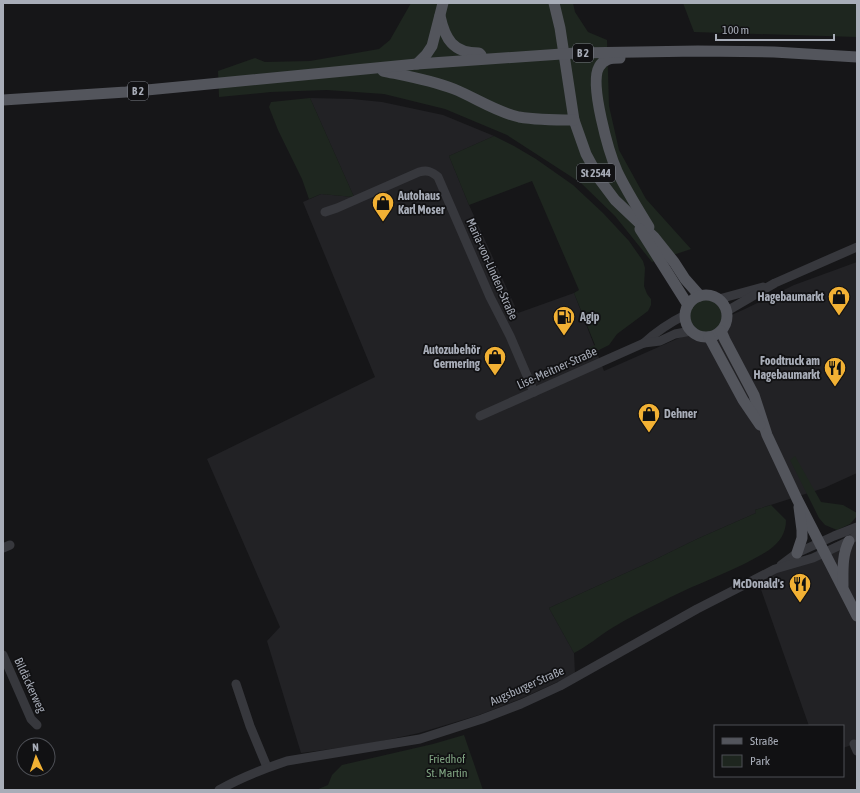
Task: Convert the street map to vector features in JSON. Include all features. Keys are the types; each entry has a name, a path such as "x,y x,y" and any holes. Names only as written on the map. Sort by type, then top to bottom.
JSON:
{"main road":[{"path":"417,64 432,46 443,3"},
{"name":"St 2544","path":"554,3 560,28 574,120 586,154 600,180 615,200 654,237 674,262 685,280 700,296"},
{"path":"440,16 445,33 455,47 463,52 479,53 485,59"},
{"name":"B 2","path":"3,100 126,92 417,64 576,53 698,51 774,52 857,57"},
{"path":"631,52 623,58 610,58 604,61 597,72 597,91 601,117 610,152 617,171 654,237"},
{"path":"372,69 438,84 468,95 497,110 519,116 540,120 574,120"},
{"name":"St 2544","path":"633,218 686,310 686,322 691,331"},
{"path":"686,310 694,299 706,295 719,299 724,304 727,312 727,321 725,326 716,335 703,337 691,331"},
{"path":"721,331 724,340 754,395 767,435 797,498 857,616"},
{"path":"709,337 743,400 767,435"},
{"path":"797,498 802,530 802,538 797,553"},
{"path":"844,589 843,571 845,548 853,538"}],"street":[{"name":"Maria-von-Linden-Straße","path":"325,212 418,172 425,170 430,171 438,177 487,290 510,336 534,392"},
{"path":"727,312 775,283 857,247"},
{"path":"719,299 775,283"},
{"name":"Lise-Meitner-Straße","path":"644,343 656,332 686,310"},
{"name":"Lise-Meitner-Straße","path":"480,416 644,343 660,341 675,334 691,331"},
{"path":"823,547 857,527"},
{"path":"823,547 853,538"},
{"name":"Augsburger Straße","path":"219,790 267,768 287,761 420,739 482,719 521,704 560,686 697,609 775,569 797,553 823,547"},
{"name":"Augsburger Straße","path":"775,569 813,558 823,547"},
{"name":"Bildäckerweg","path":"3,655 31,719 37,725"},
{"path":"236,684 250,726 267,768"}],"shaded area":[{"path":"310,98 352,99 382,102 443,115 494,136 449,156 469,205 518,313 574,293 604,371 745,309 794,285 857,262 857,473 824,488 755,510 756,513 549,608 574,653 575,674 520,699 479,715 419,733 368,744 301,753 267,641 280,627 207,459 375,377 303,202 321,194 354,197"},
{"path":"857,531 857,751 854,744 844,748 844,725 809,725 757,578 839,541"}],"green space":[{"path":"411,3 573,3 575,12 588,32 607,40 609,106 619,150 646,199 691,249 652,262 615,216 581,183 507,135 445,109 384,94 327,90 271,92 219,97 218,71 255,58 265,62 310,61 379,49 390,40"},
{"path":"683,3 857,3 857,37 694,32"},
{"path":"310,98 354,197 321,194 309,199 302,179 278,130 269,107 271,102"},
{"path":"494,136 536,159 573,185 603,213 629,241 643,261 645,268 644,286 651,299 651,305 648,311 617,334 609,345 591,354 587,349 595,345 574,293 579,290 532,181 469,205 449,156"},
{"path":"703,300 709,300 719,307 722,316 721,322 715,329 709,332 703,332 693,325 690,319 690,313 697,303"},
{"path":"795,456 821,502 843,505 857,513 857,516 850,524 837,530 825,525 819,518 790,460"},
{"path":"771,505 786,520 782,537 769,550 742,565 630,617 574,653 549,608 756,513 755,510"},
{"name":"Friedhof St. Martin","path":"464,735 483,790 316,790 328,785 332,775 342,765 433,744"}],"place":[{"name":"Autohaus Karl Moser","path":"383,222"},
{"name":"Hagebaumarkt","path":"839,316"},
{"name":"Agip","path":"564,336"},
{"name":"Autozubehör Germering","path":"495,376"},
{"name":"Foodtruck am Hagebaumarkt","path":"835,388"},
{"name":"Dehner","path":"649,434"},
{"name":"McDonald's","path":"800,604"}]}
